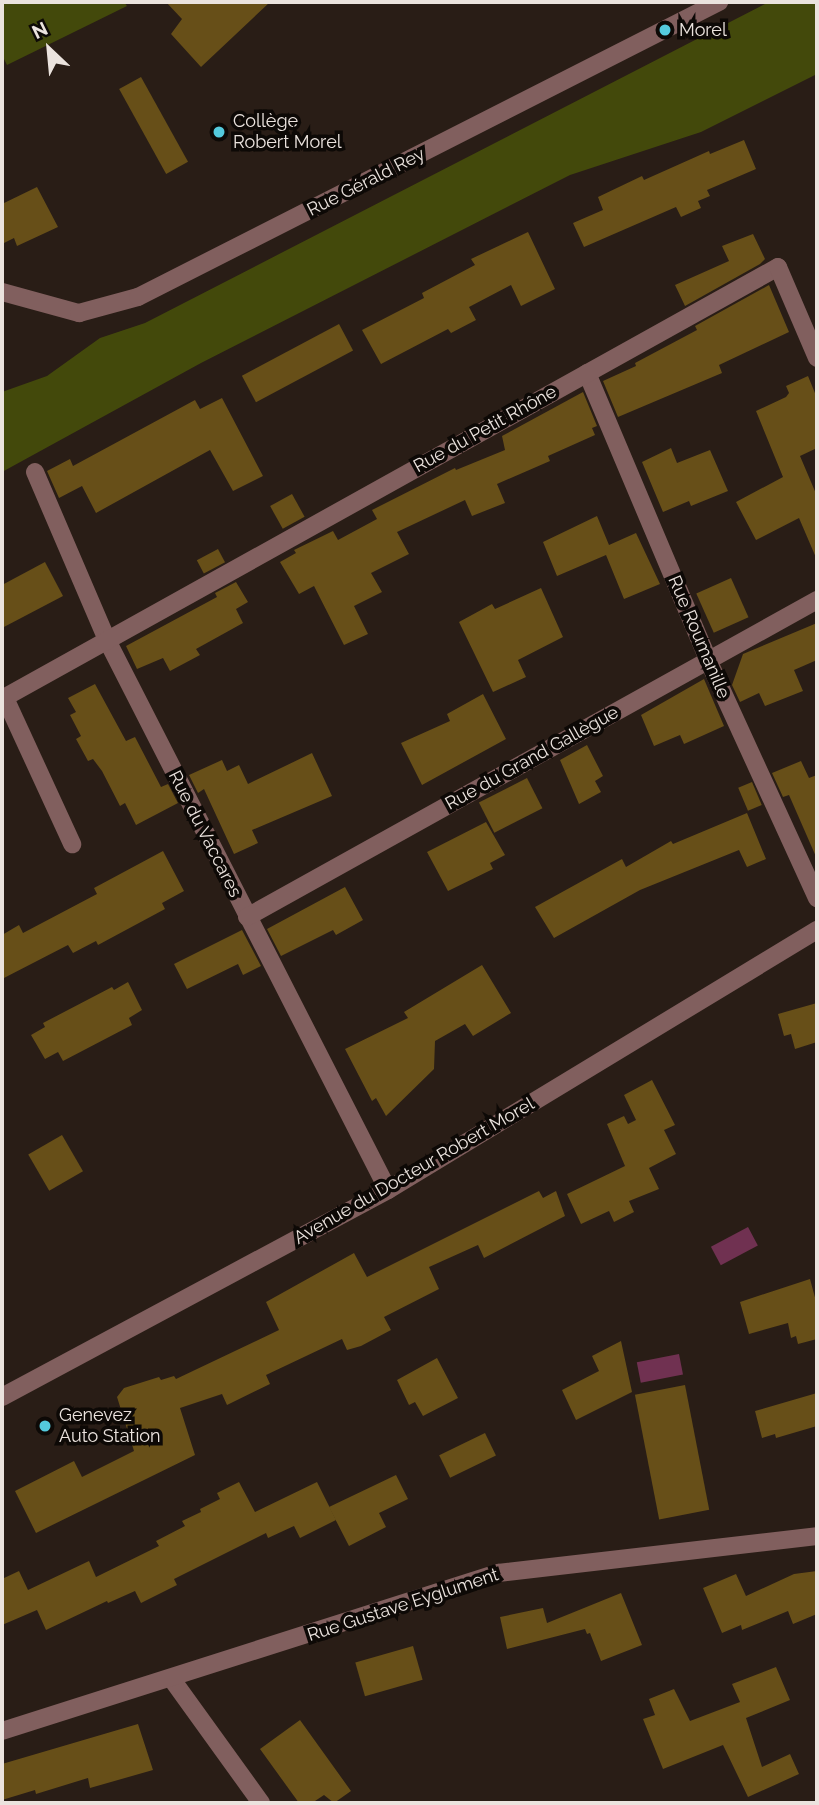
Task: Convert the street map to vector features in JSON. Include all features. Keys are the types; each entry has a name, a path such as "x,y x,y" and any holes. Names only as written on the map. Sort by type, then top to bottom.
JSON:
{"street":[{"name":"Rue Gérald Rey","path":"2,292 79,313 138,297 719,2"},
{"name":"Rue du Petit Rhône","path":"3,699 778,268 817,358"},
{"name":"Rue Roumanille","path":"587,373 708,660 817,898"},
{"name":"Rue du Vaccares","path":"35,472 108,642 388,1190"},
{"name":"Rue du Grand Gallègue","path":"247,917 817,600"},
{"path":"3,699 72,844"},
{"name":"Avenue du Docteur Robert Morel","path":"2,1397 388,1190 817,930"},
{"name":"Rue Gustave Eyglument","path":"2,1731 498,1573 817,1536"},
{"path":"171,1678 261,1803"}],"green space":[{"path":"2,2 124,2 127,6 7,65 2,55"},
{"path":"769,2 817,2 817,74 701,132 570,175 201,363 2,472 2,392 47,376 100,338 145,323"}],"shaded area":[{"path":"748,1227 758,1246 721,1265 711,1247"},
{"path":"679,1354 683,1375 641,1383 637,1362"}],"building":[{"path":"166,2 270,2 201,67 171,34 182,19"},
{"path":"141,77 188,162 166,174 119,89"},
{"path":"744,140 756,169 707,190 710,196 698,201 701,208 681,217 676,207 584,247 573,223 603,210 598,197 642,176 644,180 709,151 710,154"},
{"path":"37,187 58,227 17,246 14,238 2,244 2,204"},
{"path":"528,232 555,289 521,306 511,285 469,307 476,320 451,333 448,329 381,364 362,330 424,298 422,293 475,265 471,259"},
{"path":"753,234 765,259 685,306 675,285 729,261 722,246"},
{"path":"769,285 789,332 719,365 722,373 618,417 603,381 636,366 635,363 697,330 695,326"},
{"path":"339,324 353,350 256,402 242,376"},
{"path":"808,376 817,398 817,448 800,456 817,496 817,560 799,518 756,540 736,502 783,477 756,411 786,397 789,393 786,386"},
{"path":"583,392 597,426 592,428 595,435 548,456 550,461 497,484 505,503 472,516 465,500 397,532 409,554 371,573 382,592 354,606 368,634 344,645 314,586 299,594 280,562 296,553 294,550 333,531 338,540 377,519 372,510 455,468 456,470 505,450 502,436"},
{"path":"222,398 263,476 233,491 210,450 96,513 82,486 59,498 47,471 70,459 73,466 195,400 200,409"},
{"path":"671,448 677,463 710,450 728,491 691,506 689,501 663,512 642,462"},
{"path":"292,494 305,517 283,529 270,506"},
{"path":"597,516 609,545 636,533 660,584 624,599 606,555 557,576 543,542"},
{"path":"218,549 225,562 204,574 197,560"},
{"path":"45,562 63,596 2,628 2,585"},
{"path":"731,578 748,617 714,633 696,593"},
{"path":"236,582 248,602 236,609 243,623 196,649 200,655 170,671 163,658 137,669 126,646 217,597 215,593"},
{"path":"541,588 563,637 518,660 526,677 493,692 459,622 492,604 495,609"},
{"path":"817,623 817,660 794,670 803,691 765,706 759,693 740,702 732,685 743,654"},
{"path":"704,679 724,726 684,744 680,735 654,746 641,715"},
{"path":"95,684 126,741 135,737 161,787 168,784 178,803 136,825 125,803 120,806 102,771 93,759 88,761 76,739 81,736 70,715 76,712 68,698"},
{"path":"483,694 506,739 422,785 401,743 450,721 447,714"},
{"path":"587,745 603,776 595,781 601,792 579,804 560,760"},
{"path":"312,753 332,796 252,830 258,843 234,854 204,789 198,793 189,775 222,760 227,771 239,765 248,784"},
{"path":"801,761 809,778 817,775 817,859 789,795 783,797 772,773"},
{"path":"527,778 542,808 494,833 479,803"},
{"path":"752,782 762,805 748,811 738,788"},
{"path":"747,813 766,859 747,867 739,850 640,890 554,938 535,907 622,859 626,867 671,841 673,844"},
{"path":"486,822 505,855 490,863 493,869 448,891 427,852"},
{"path":"163,851 184,891 162,903 165,909 98,945 96,941 73,953 68,945 2,979 2,935 19,925 23,933 97,894 94,888"},
{"path":"345,887 363,920 336,935 333,930 281,956 267,929"},
{"path":"242,930 261,966 243,975 238,964 187,989 174,964"},
{"path":"482,965 511,1013 473,1036 465,1024 435,1041 434,1069 386,1116 376,1098 372,1101 345,1049 408,1018 404,1012"},
{"path":"128,982 142,1010 129,1018 132,1025 63,1061 58,1052 45,1059 31,1035 45,1027 43,1023 112,987 114,990"},
{"path":"817,1003 817,1042 795,1049 791,1034 784,1036 778,1014"},
{"path":"652,1080 675,1125 664,1130 676,1154 649,1168 659,1189 629,1201 634,1212 614,1222 609,1211 581,1224 567,1194 625,1166 607,1124 624,1116 628,1124 636,1120 624,1095"},
{"path":"62,1135 83,1171 49,1191 28,1154"},
{"path":"539,1191 543,1198 556,1191 565,1216 484,1258 478,1245 429,1267 439,1289 384,1317 391,1330 361,1346 347,1350 342,1339 266,1375 270,1384 227,1405 222,1394 180,1408 195,1455 36,1533 15,1491 74,1461 82,1477 134,1451 117,1397 124,1388 159,1377 161,1380 174,1376 176,1379 279,1330 266,1302 354,1253 367,1277"},
{"path":"810,1279 817,1305 817,1339 798,1344 796,1336 791,1338 788,1323 749,1334 740,1302"},
{"path":"621,1341 632,1392 576,1420 562,1390 599,1371 592,1356"},
{"path":"437,1358 458,1398 423,1416 415,1402 409,1405 397,1380"},
{"path":"685,1385 709,1510 659,1519 635,1395"},
{"path":"817,1393 817,1426 776,1438 775,1434 762,1438 755,1411"},
{"path":"485,1433 496,1455 450,1478 439,1455"},
{"path":"396,1475 408,1499 379,1513 386,1527 349,1546 329,1507"},
{"path":"239,1482 255,1512 317,1482 336,1520 300,1538 294,1526 268,1538 266,1533 174,1579 177,1585 141,1603 135,1591 46,1630 37,1610 2,1625 2,1579 19,1571 28,1590 89,1561 96,1577 159,1546 156,1541 185,1526 182,1521 220,1499 217,1493"},
{"path":"817,1571 817,1614 793,1624 788,1611 742,1630 741,1625 722,1633 703,1588 736,1574 746,1596 794,1574"},
{"path":"621,1593 642,1645 601,1661 590,1633 587,1634 585,1629 507,1649 500,1617 543,1608 547,1623"},
{"path":"413,1646 423,1680 365,1696 355,1663"},
{"path":"776,1667 790,1700 746,1718 762,1767 790,1754 799,1774 748,1797 723,1745 663,1769 643,1719 655,1715 649,1699 674,1689 690,1721 740,1702 732,1684"},
{"path":"300,1720 351,1791 334,1803 324,1795 312,1803 299,1803 260,1749"},
{"path":"138,1724 153,1770 90,1788 88,1778 36,1794 35,1790 2,1800 2,1764"}],"place":[{"name":"Morel","path":"665,30"},
{"name":"Collège Robert Morel","path":"219,132"},
{"name":"Genevez Auto Station","path":"45,1426"}]}
